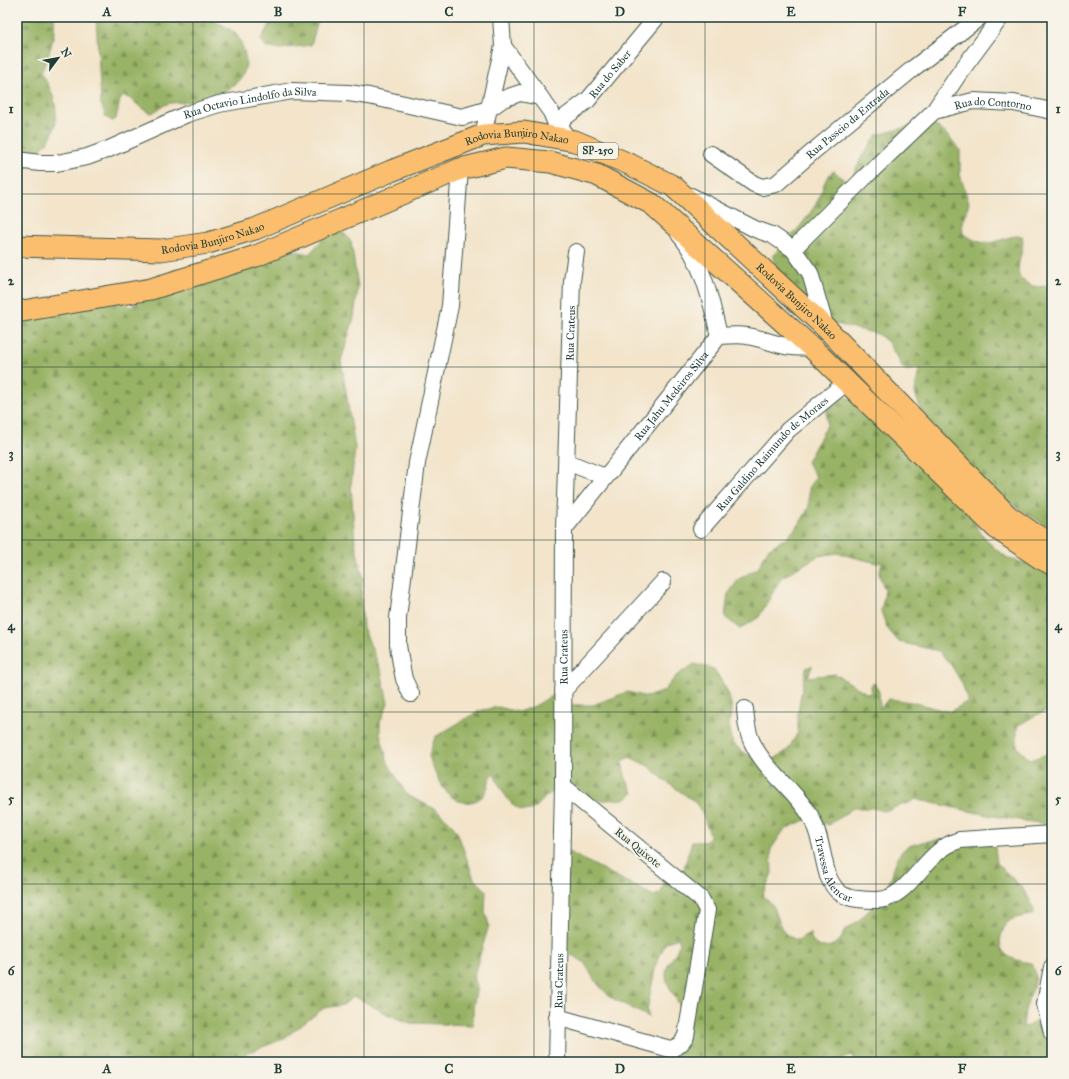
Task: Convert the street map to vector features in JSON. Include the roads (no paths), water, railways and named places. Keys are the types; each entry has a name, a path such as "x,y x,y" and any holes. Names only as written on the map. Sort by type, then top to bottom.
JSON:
{"main road":[{"name":"Rodovia Bunjiro Nakao","path":"17,246 161,250 208,243 255,229 391,170 484,135 524,132 575,141 628,164 673,186 826,328 1008,516 1034,534 1052,543"},
{"name":"Rodovia Bunjiro Nakao","path":"17,312 151,289 256,256 460,169 506,158 550,162 597,175 652,204 811,347 996,528 1040,558 1052,564"}],"street":[{"path":"484,135 503,46 501,17"},
{"name":"Rua do Saber","path":"556,124 588,100 657,17"},
{"name":"Rua Passeio da Entrada","path":"711,154 754,184 762,187 776,184 915,67 980,17"},
{"path":"793,249 866,176 934,112 958,75 1001,17"},
{"path":"503,46 551,112 556,124 575,141"},
{"name":"Rua Octavio Lindolfo da Silva","path":"17,160 40,164 57,163 86,157 110,149 187,114 218,104 292,91 362,95 462,117 489,109 503,99 520,94 540,97"},
{"name":"Rua do Contorno","path":"934,112 974,101 1014,103 1052,111"},
{"path":"411,694 404,679 401,664 398,645 398,618 417,463 450,306 460,169"},
{"path":"673,186 755,229 772,235 793,249 810,273 826,328"},
{"path":"652,204 683,238 696,262 712,300 719,336 747,336 782,346 798,348 811,347"},
{"name":"Rua Crateus","path":"557,1062 563,786 564,529 572,281 576,252"},
{"name":"Rua Jahu Medeiros Silva","path":"564,529 719,336"},
{"name":"Rua Galdino Raimundo de Moraes","path":"702,529 788,430 847,382"},
{"path":"567,462 605,477"},
{"path":"563,691 663,582"},
{"name":"Travessa Alencar","path":"745,709 749,736 761,758 782,780 810,816 815,825 828,876 835,889 841,894 854,898 877,900 887,898 907,883 941,848 955,841 1052,834"},
{"name":"Rua Quixote","path":"557,1017 670,1049 677,1047 686,1036 707,914 706,906 700,899 563,786"},
{"path":"1052,966 1045,1004 1052,1033"}]}
